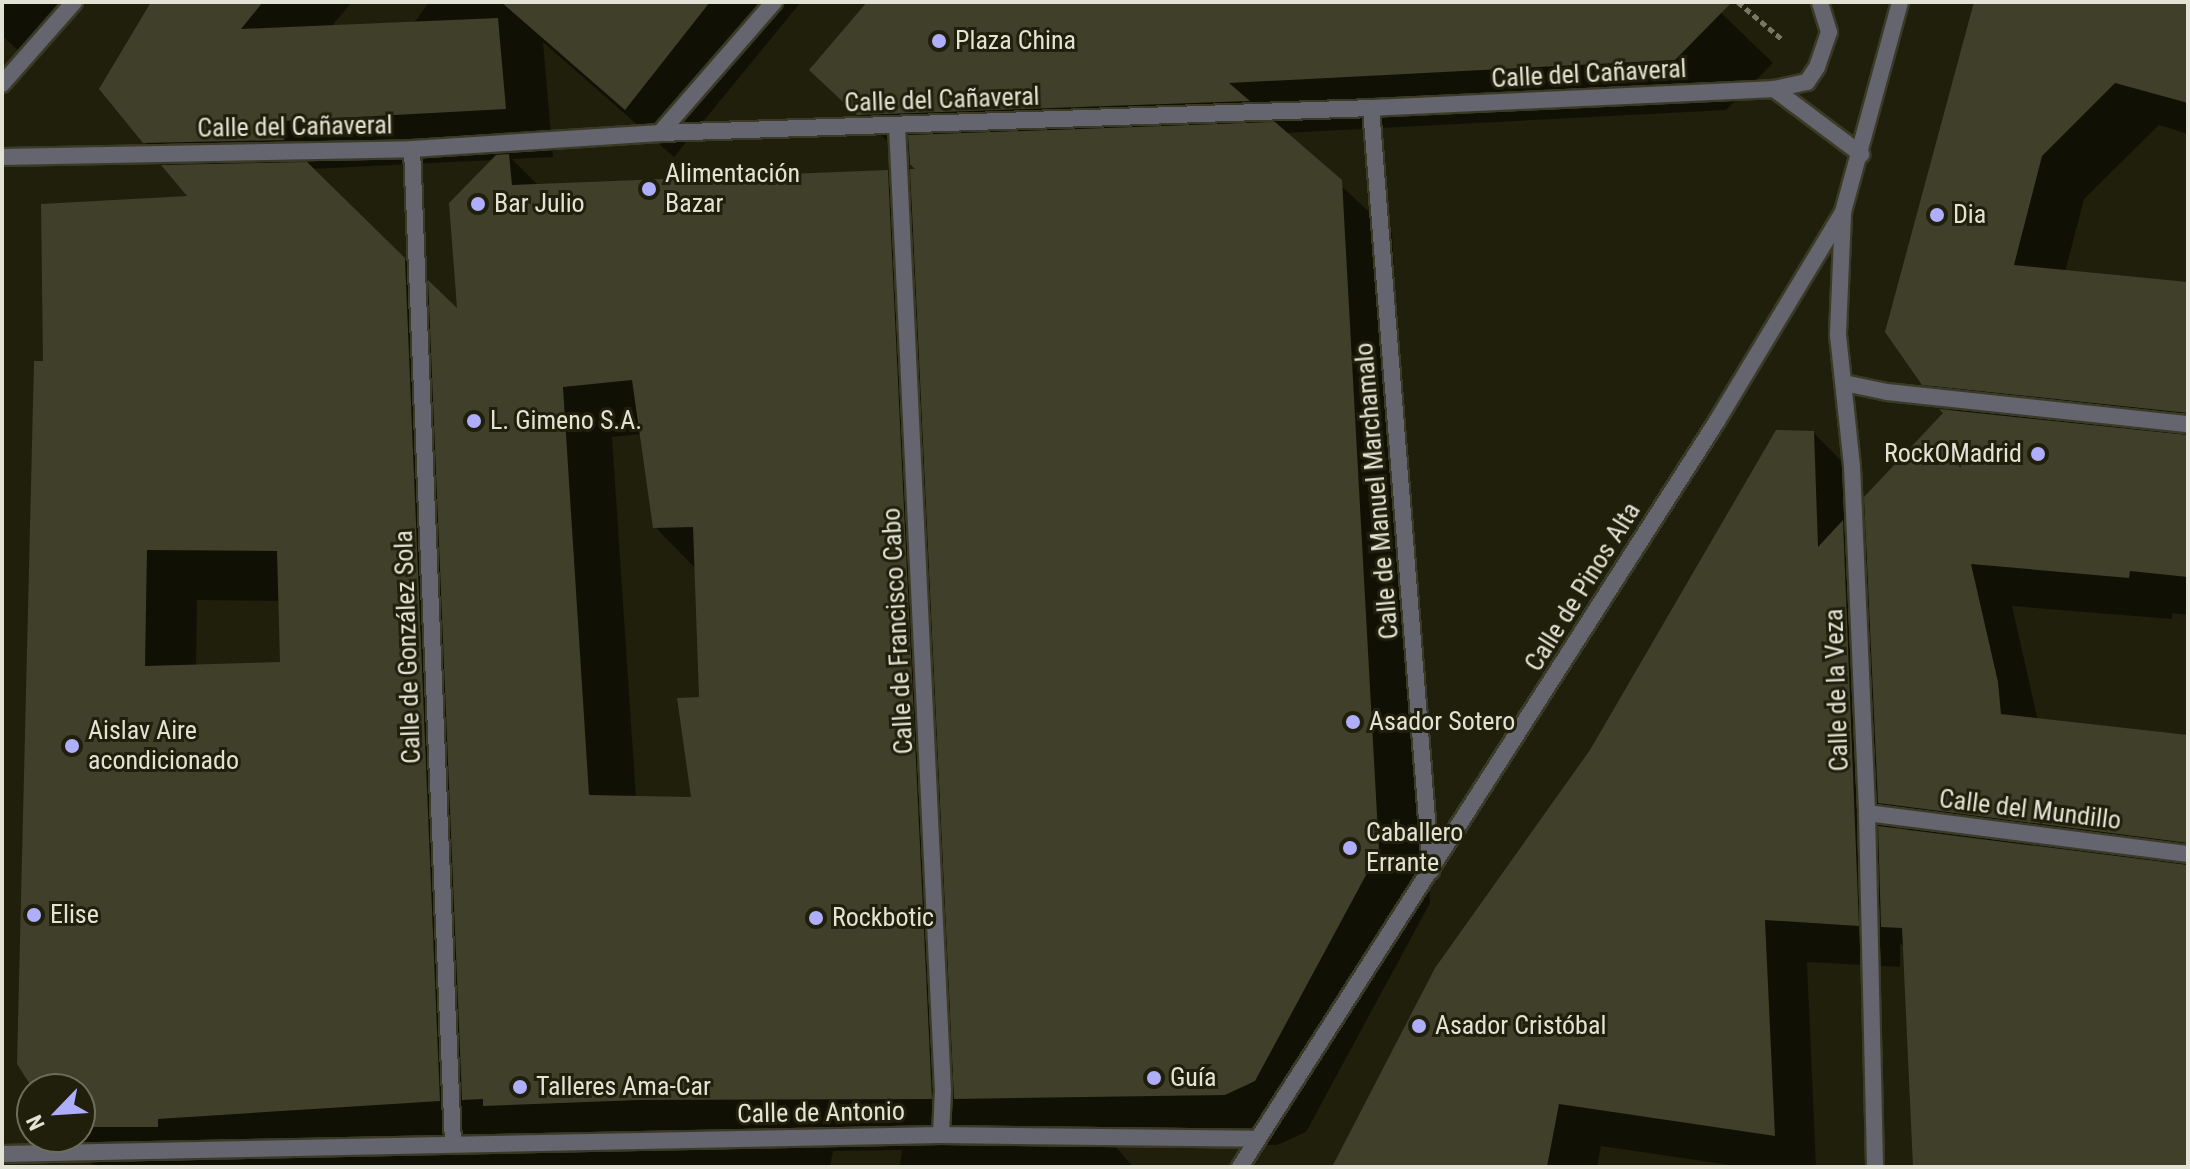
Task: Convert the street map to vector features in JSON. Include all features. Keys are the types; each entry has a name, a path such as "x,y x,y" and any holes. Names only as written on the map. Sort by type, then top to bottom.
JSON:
{"street":[{"path":"2,84 74,2"},
{"path":"660,133 774,2"},
{"name":"Calle del Cañaveral","path":"2,157 412,149 660,133 1371,108 1774,89 1807,82 1817,67 1829,32 1820,2"},
{"name":"Calle de Pinos Alta","path":"1240,1167 1717,421 1843,212 1900,2"},
{"path":"1774,89 1861,154"},
{"name":"Calle de Manuel Marchamalo","path":"1371,108 1431,871"},
{"name":"Calle de Francisco Cabo","path":"897,126 943,1090 941,1135"},
{"name":"Calle de González Sola","path":"412,149 453,1143"},
{"name":"Calle de la Veza","path":"1843,212 1838,335 1852,467 1867,813 1875,1167"},
{"path":"1844,383 1887,392 2188,424"},
{"name":"Calle del Mundillo","path":"1867,813 2188,854"},
{"name":"Calle de Antonio","path":"2,1154 941,1135 1256,1139"}],"path":[{"path":"1738,2 1784,41"}],"building":[{"path":"151,2 263,2 241,29 498,18 506,109 265,122 285,140 143,143 99,89"},
{"path":"501,2 710,2 625,110"},
{"path":"867,2 1732,2 1675,60 1229,83 1250,101 857,115 809,70"},
{"path":"1974,2 2188,2 2188,103 2115,83 2042,156 2014,265 2188,282 2188,413 1922,385 1885,332"},
{"path":"1275,122 1342,180 1379,851 1255,1081 1225,1095 954,1099 910,169 915,169 910,164 908,135"},
{"path":"509,154 512,185 888,170 932,1099 639,1100 483,1106 483,1099 462,1100 428,280 457,308 449,203 496,155","holes":["632,380 653,528 693,527 699,697 677,698 691,797 589,795 563,387"]},
{"path":"307,162 405,258 440,1101 158,1119 158,1127 96,1127 96,1073 23,1073 17,1064 34,361 43,361 41,204 187,196 161,165","holes":["147,550 277,551 280,662 145,666"]},
{"path":"1939,409 2188,435 2188,577 2130,571 2129,578 1971,564 1998,682 2001,714 2188,735 2188,843 1878,803 1864,497 1943,413"},
{"path":"1776,430 1814,431 1818,547 1843,520 1859,926 1765,920 1775,1136 1559,1104 1547,1167 1332,1167 1435,968 1590,750"},
{"path":"1878,826 2188,865 2188,1167 1913,1167 1902,928 1881,927"}],"place":[{"name":"Plaza China","path":"939,41"},
{"name":"Alimentación Bazar","path":"649,189"},
{"name":"Bar Julio","path":"478,204"},
{"name":"Dia","path":"1937,215"},
{"name":"L. Gimeno S.A.","path":"474,421"},
{"name":"RockOMadrid","path":"2038,454"},
{"name":"Asador Sotero","path":"1353,722"},
{"name":"Aislav Aire acondicionado","path":"72,746"},
{"name":"Caballero Errante","path":"1350,848"},
{"name":"Elise","path":"34,915"},
{"name":"Rockbotic","path":"816,918"},
{"name":"Asador Cristóbal","path":"1419,1026"},
{"name":"Guía","path":"1154,1078"},
{"name":"Talleres Ama-Car","path":"520,1087"}]}
